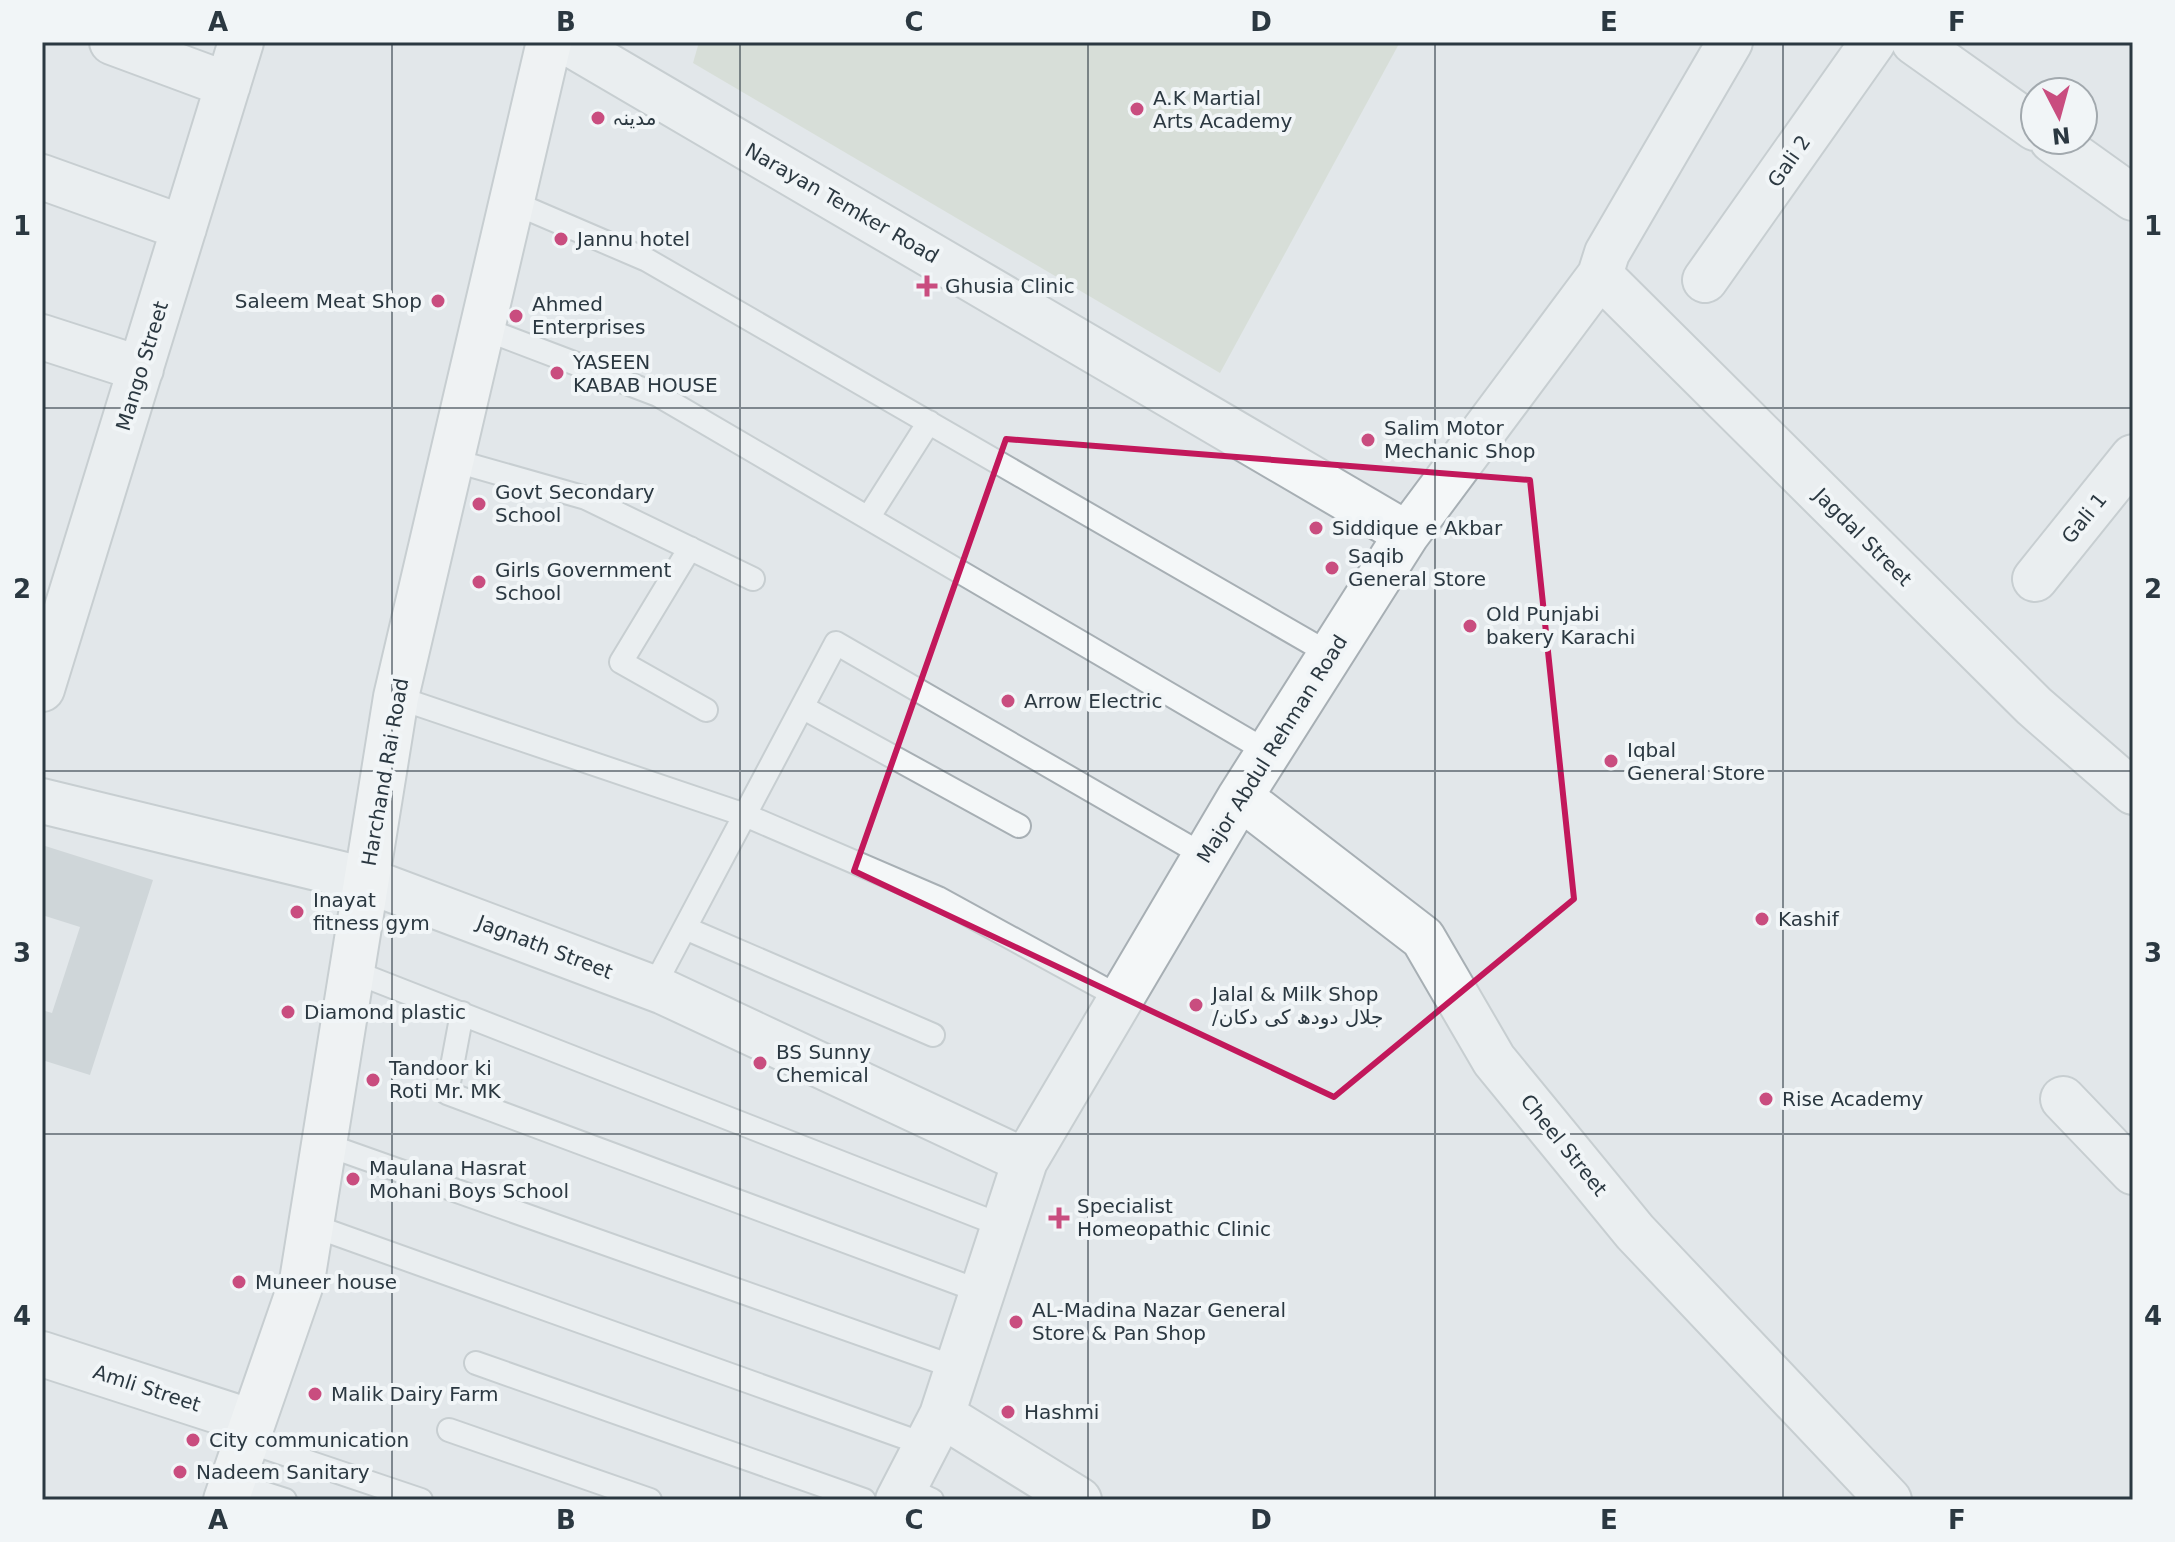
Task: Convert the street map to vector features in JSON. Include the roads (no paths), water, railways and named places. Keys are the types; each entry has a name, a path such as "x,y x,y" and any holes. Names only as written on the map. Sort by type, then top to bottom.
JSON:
{"main road":[{"name":"Harchand Rai Road","path":"229,1492 302,1281 396,697 549,42"}],"street":[{"path":"112,42 228,85"},
{"name":"Mango Street","path":"42,689 241,42"},
{"name":"Narayan Temker Road","path":"567,42 1407,534"},
{"name":"Major Abdul Rehman Road","path":"900,1497 934,1430 1025,1161 1240,797 1407,534 1600,275 1607,253 1730,42"},
{"name":"Gali 2","path":"1705,280 1873,42"},
{"path":"1914,42 2019,117"},
{"path":"2074,156 2133,198"},
{"path":"42,177 184,228"},
{"name":"Jagdal Street","path":"1600,275 2034,706 2133,792"},
{"path":"42,337 141,369"},
{"name":"Gali 1","path":"2035,579 2133,457"},
{"name":"Cheel Street","path":"1240,797 1423,938 1494,1060 1635,1232 1889,1500"},
{"name":"Jagnath Street","path":"42,801 366,880 653,988 1025,1161"},
{"path":"2063,1099 2133,1172"},
{"name":"Amli Street","path":"42,1354 249,1432"},
{"path":"934,1430 1079,1500"}],"lane":[{"path":"512,202 647,260 1330,654"},
{"path":"482,328 658,395 1268,752"},
{"path":"868,518 929,422"},
{"path":"452,460 586,498 753,579"},
{"path":"690,548 621,662 706,710"},
{"path":"653,988 836,643 1205,856"},
{"path":"396,697 745,815 938,898 1121,998"},
{"path":"802,707 1019,826"},
{"path":"685,928 933,1035"},
{"path":"352,971 1003,1226"},
{"path":"462,1013 447,1093 982,1292"},
{"path":"324,1144 957,1368"},
{"path":"311,1225 934,1430"},
{"path":"476,1363 900,1497"},
{"path":"449,1430 650,1500"},
{"path":"249,1432 421,1500"},
{"path":"229,1492 285,1500"}],"place":[{"name":"A.K Martial Arts Academy","path":"1137,109"},
{"name":"مدینہ","path":"598,118"},
{"name":"Jannu hotel","path":"561,239"},
{"name":"Ghusia Clinic","path":"927,286"},
{"name":"Saleem Meat Shop","path":"438,301"},
{"name":"Ahmed Enterprises","path":"516,316"},
{"name":"YASEEN KABAB HOUSE","path":"557,373"},
{"name":"Salim Motor Mechanic Shop","path":"1368,440"},
{"name":"Govt Secondary School","path":"479,504"},
{"name":"Siddique e Akbar","path":"1316,528"},
{"name":"Saqib General Store","path":"1332,568"},
{"name":"Girls Government School","path":"479,582"},
{"name":"Old Punjabi bakery Karachi","path":"1470,626"},
{"name":"Arrow Electric","path":"1008,701"},
{"name":"Iqbal General Store","path":"1611,761"},
{"name":"Inayat fitness gym","path":"297,912"},
{"name":"Kashif","path":"1762,919"},
{"name":"Jalal & Milk Shop /جلال دودھ کی دکان","path":"1196,1005"},
{"name":"Diamond plastic","path":"288,1012"},
{"name":"BS Sunny Chemical","path":"760,1063"},
{"name":"Tandoor ki Roti Mr. MK","path":"373,1080"},
{"name":"Rise Academy","path":"1766,1099"},
{"name":"Maulana Hasrat Mohani Boys School","path":"353,1179"},
{"name":"Specialist Homeopathic Clinic","path":"1059,1218"},
{"name":"Muneer house","path":"239,1282"},
{"name":"AL-Madina Nazar General Store & Pan Shop","path":"1016,1322"},
{"name":"Malik Dairy Farm","path":"315,1394"},
{"name":"Hashmi","path":"1008,1412"},
{"name":"City communication","path":"193,1440"},
{"name":"Nadeem Sanitary","path":"180,1472"}]}
